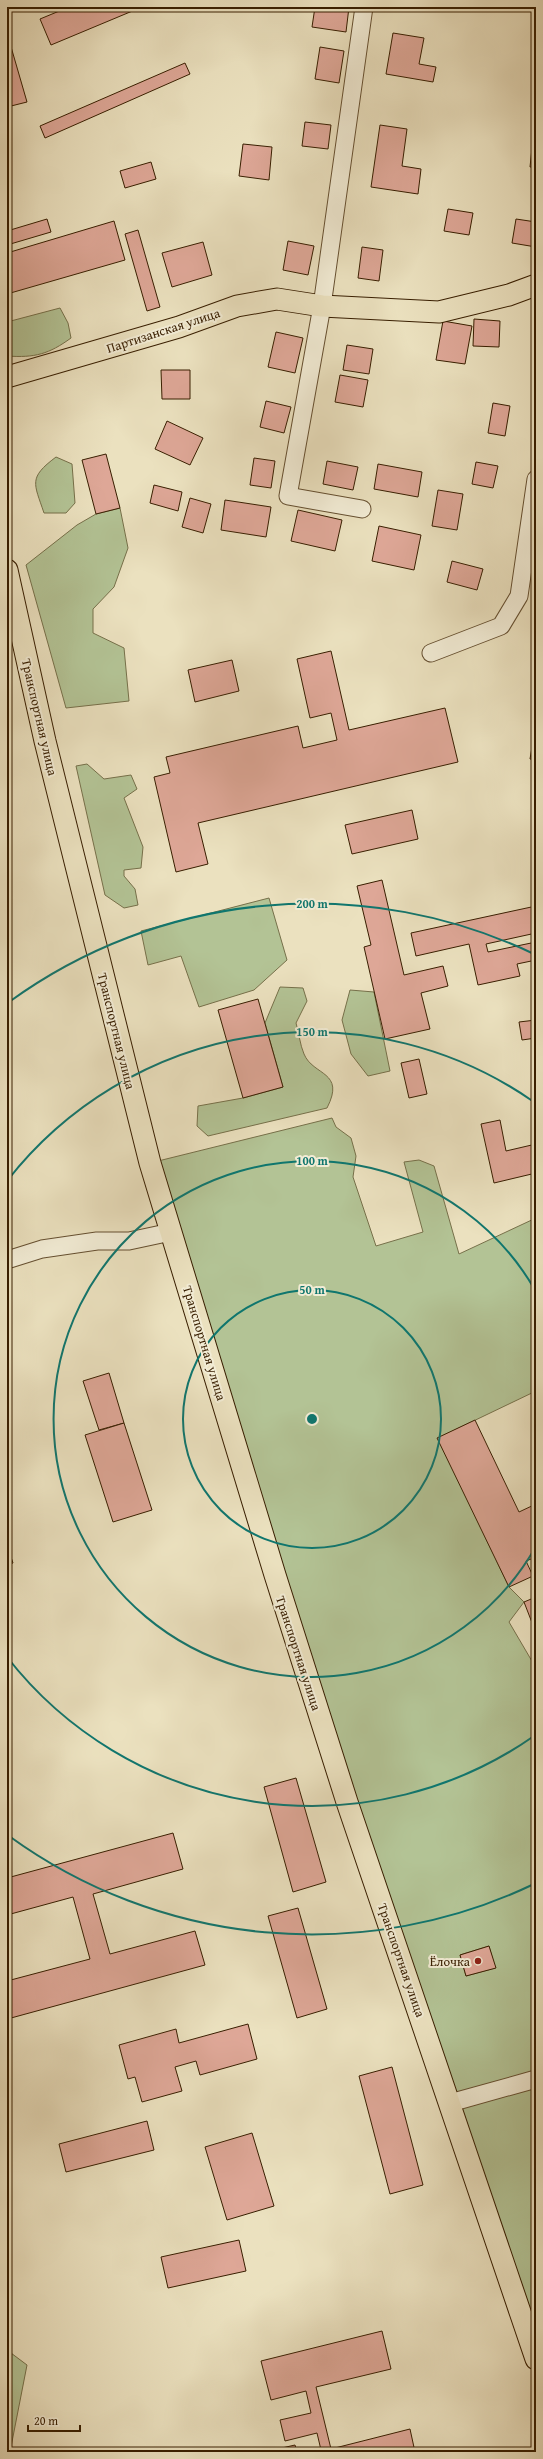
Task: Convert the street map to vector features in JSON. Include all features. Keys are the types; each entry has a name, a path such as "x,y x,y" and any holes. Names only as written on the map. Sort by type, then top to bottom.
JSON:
{"main road":[{"name":"Партизанская улица","path":"7,378 179,327 237,306 278,299 322,306 439,312 509,295 536,285"},
{"name":"Транспортная улица","path":"7,570 48,756 150,1163 275,1575 344,1795 536,2359"}],"street":[{"path":"362,509 288,496 322,306 364,7"},
{"path":"431,653 502,626 519,596 536,479"},
{"path":"7,1260 42,1249 97,1241 129,1241 171,1232"},
{"path":"450,2103 536,2079"}],"green space":[{"path":"60,308 68,323 71,338 56,348 41,354 7,356 7,322"},
{"path":"56,457 72,464 75,503 66,513 44,513 36,488 37,476 47,464"},
{"path":"120,508 128,548 114,587 93,609 93,633 124,648 129,701 66,708 26,565 77,525 96,514"},
{"path":"87,764 104,779 131,775 137,789 124,798 143,847 141,868 124,870 124,876 135,889 138,905 124,908 105,895 76,766"},
{"path":"269,898 287,960 254,990 199,1007 181,956 148,965 141,931"},
{"path":"280,987 303,988 307,1001 296,1023 301,1047 308,1061 326,1075 333,1087 332,1096 327,1108 208,1136 197,1126 198,1106 243,1098 283,1087 265,1023"},
{"path":"350,990 374,992 390,1071 368,1076 351,1054 342,1020"},
{"path":"332,1118 336,1127 351,1138 356,1156 353,1177 376,1246 423,1232 404,1162 419,1160 434,1166 459,1254 536,1218 536,1391 438,1438 509,1587 524,1602 509,1622 536,1668 536,2359 150,1163","holes":["489,1946 495,1968 466,1976 460,1955"]},
{"path":"7,2350 27,2365 10,2452 7,2452"}],"building":[{"path":"69,7 142,7 51,45 40,19"},
{"path":"315,7 349,7 346,32 312,27"},
{"path":"7,33 27,102 7,107"},
{"path":"393,33 424,38 419,64 436,67 433,82 386,74"},
{"path":"320,47 344,51 339,83 315,79"},
{"path":"185,63 190,74 45,138 40,126"},
{"path":"536,82 536,103 533,103"},
{"path":"305,122 331,125 328,149 302,146"},
{"path":"380,125 407,129 402,166 421,169 418,194 371,187"},
{"path":"243,144 272,147 269,180 239,176"},
{"path":"532,148 536,148 536,167 530,167"},
{"path":"151,162 156,179 125,188 120,171"},
{"path":"448,209 473,213 469,235 444,231"},
{"path":"47,219 51,232 7,245 7,231"},
{"path":"516,219 536,222 536,247 512,243"},
{"path":"114,221 125,260 7,294 7,253"},
{"path":"138,230 160,307 147,311 125,234"},
{"path":"288,241 314,246 308,275 283,270"},
{"path":"203,242 212,275 172,287 162,253"},
{"path":"362,247 383,250 379,281 358,278"},
{"path":"474,319 500,321 499,347 473,346"},
{"path":"443,321 472,326 465,364 436,360"},
{"path":"276,332 303,338 295,373 268,367"},
{"path":"347,345 373,349 369,374 343,370"},
{"path":"161,370 190,370 190,399 162,399"},
{"path":"340,375 368,380 363,407 335,402"},
{"path":"266,401 291,407 284,433 260,427"},
{"path":"493,403 510,406 505,436 488,433"},
{"path":"167,421 203,438 190,465 155,449"},
{"path":"106,454 120,508 96,514 82,460"},
{"path":"254,458 275,461 271,488 250,485"},
{"path":"327,461 358,467 353,490 323,484"},
{"path":"476,462 498,466 493,488 472,484"},
{"path":"378,464 422,472 418,497 374,489"},
{"path":"154,485 182,492 178,511 150,503"},
{"path":"438,490 463,494 457,530 432,526"},
{"path":"190,498 211,504 203,533 182,527"},
{"path":"225,500 271,507 266,537 221,530"},
{"path":"298,510 342,520 335,551 291,541"},
{"path":"379,526 421,535 414,570 372,561"},
{"path":"452,561 483,569 477,590 447,582"},
{"path":"331,651 349,730 445,708 458,762 198,823 208,864 176,872 154,777 170,773 166,757 298,726 303,748 337,740 331,713 310,718 297,659"},
{"path":"232,660 239,691 195,702 188,670"},
{"path":"536,724 536,760 530,759"},
{"path":"412,810 418,839 352,854 345,825"},
{"path":"382,880 404,975 443,966 448,986 421,993 430,1029 385,1039 364,947 371,945 357,886"},
{"path":"536,906 536,933 486,944 488,952 536,942 536,960 517,964 520,976 478,985 469,944 416,956 411,933"},
{"path":"258,999 283,1087 243,1098 218,1010"},
{"path":"536,1020 536,1038 522,1040 519,1022"},
{"path":"419,1059 427,1094 409,1098 401,1063"},
{"path":"500,1120 506,1151 536,1144 536,1173 494,1183 481,1124"},
{"path":"109,1373 124,1423 99,1430 83,1381"},
{"path":"475,1420 519,1512 536,1504 536,1546 534,1547 536,1557 526,1561 533,1576 509,1587 437,1438"},
{"path":"124,1423 152,1510 113,1522 85,1435"},
{"path":"7,1545 13,1563 7,1565"},
{"path":"536,1597 536,1633 524,1602"},
{"path":"296,1778 326,1882 293,1892 264,1787"},
{"path":"173,1833 183,1869 93,1894 110,1954 195,1931 205,1965 11,2018 7,2002 7,1981 90,1959 73,1897 7,1915 7,1878"},
{"path":"298,1908 327,2009 297,2018 268,1916"},
{"name":"Ёлочка","path":"489,1946 496,1968 466,1976 460,1955"},
{"path":"248,2024 257,2059 200,2075 196,2061 175,2067 182,2091 142,2102 135,2077 128,2079 119,2045 176,2029 179,2043"},
{"path":"392,2067 423,2185 390,2194 359,2076"},
{"path":"147,2121 154,2150 66,2172 59,2144"},
{"path":"252,2133 274,2206 227,2220 205,2147"},
{"path":"239,2240 246,2271 168,2288 161,2257"},
{"path":"382,2331 391,2369 316,2387 331,2449 410,2429 415,2452 314,2452 321,2450 317,2433 285,2441 280,2420 311,2413 306,2391 271,2400 261,2361"},
{"path":"295,2445 297,2452 274,2452 273,2450"}],"place":[{"name":"Ёлочка","path":"478,1961"}]}
